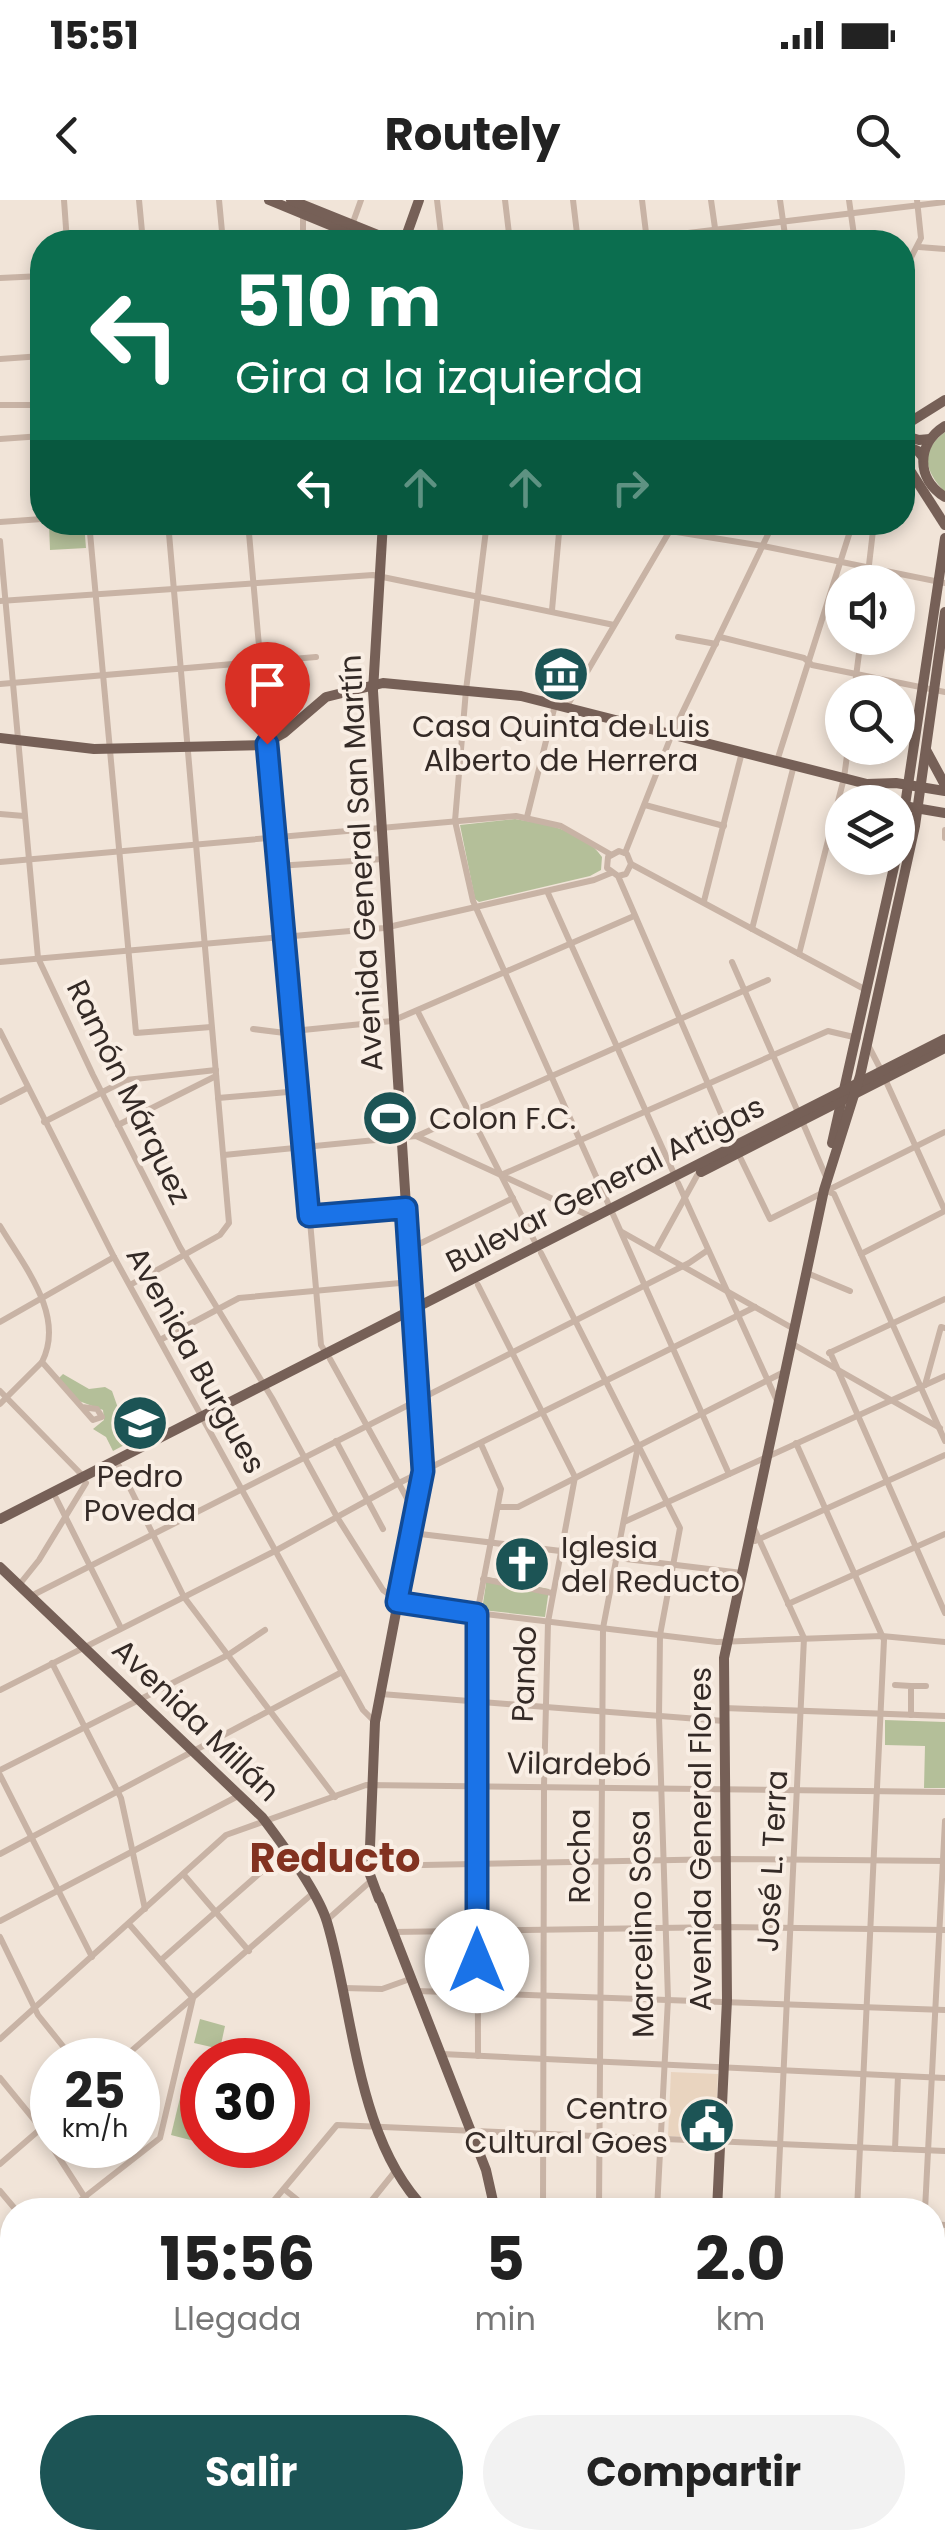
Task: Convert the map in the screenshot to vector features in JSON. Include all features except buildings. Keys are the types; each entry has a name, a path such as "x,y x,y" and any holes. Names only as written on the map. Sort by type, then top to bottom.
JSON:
{"main road":[{"path":"269,200 342,230"},
{"path":"291,200 365,230"},
{"path":"408,230 419,200"},
{"path":"915,422 945,400"},
{"path":"923,458 930,439 945,426"},
{"path":"915,438 930,439"},
{"path":"915,450 923,458 927,479 945,497"},
{"path":"915,478 945,525"},
{"name":"Avenida General San Martín","path":"382,535 373,684 423,1471 375,1717 372,1879 471,2130 492,2198"},
{"name":"Avenida General Flores","path":"915,785 934,690 945,538"},
{"name":"Avenida General Flores","path":"915,785 926,750 945,612"},
{"path":"0,738 110,749 267,744 326,697 373,684 521,696 866,784 945,788"},
{"path":"926,750 945,788"},
{"path":"915,808 945,813"},
{"name":"Avenida General Flores","path":"873,992 891,875"},
{"name":"Avenida General Flores","path":"718,2198 727,2000 727,1642 753,1542 752,1525 806,1273 873,992 893,875"},
{"name":"Bulevar General Artigas","path":"0,1519 85,1480 811,1113 945,1039"},
{"name":"Bulevar General Artigas","path":"885,1072 945,1048"},
{"name":"Avenida General Flores","path":"826,1184 832,1143 850,1092"},
{"name":"Bulevar General Artigas","path":"676,1180 699,1172 737,1149"},
{"name":"Bulevar General Artigas","path":"413,1314 478,1285 595,1218 613,1213"},
{"name":"Bulevar General Artigas","path":"0,1527 204,1420"},
{"name":"Avenida Millán","path":"2,1573 19,1584 196,1752 266,1822 286,1851 326,1920 375,2124 417,2198"}],"street":[{"path":"64,200 66,230"},
{"path":"139,200 142,230"},
{"path":"219,200 223,230"},
{"path":"352,225 361,200"},
{"path":"437,200 441,230"},
{"path":"505,200 509,230"},
{"path":"573,200 577,230"},
{"path":"642,200 646,230"},
{"path":"711,200 715,230 945,202"},
{"path":"780,200 784,230"},
{"path":"849,200 853,230"},
{"path":"915,253 921,232 918,203"},
{"path":"303,214 304,230"},
{"path":"919,247 945,249"},
{"path":"0,278 30,277"},
{"path":"0,359 30,357"},
{"path":"0,405 30,405"},
{"path":"0,439 30,437"},
{"path":"0,522 30,520"},
{"path":"90,535 136,1033 211,1027"},
{"path":"130,1285 227,1229 224,1155 169,535"},
{"path":"249,535 321,1345 415,1512"},
{"path":"485,535 455,821 475,908 729,1474"},
{"path":"552,610 559,535"},
{"path":"527,817 561,706 667,535"},
{"path":"694,535 863,565"},
{"path":"625,853 672,734 768,535"},
{"path":"777,761 849,535"},
{"path":"869,565 873,535"},
{"name":"Ramón Márquez","path":"0,541 38,958 185,1254 266,1388 337,1517 383,1590 397,1602"},
{"path":"3,600 380,576 614,624"},
{"path":"915,576 942,582"},
{"path":"678,636 718,640 856,675 858,655"},
{"path":"0,684 316,657"},
{"path":"704,901 742,752"},
{"path":"752,929 794,765"},
{"path":"799,954 846,765"},
{"path":"644,805 724,826"},
{"path":"0,814 24,816"},
{"path":"0,862 527,817 571,831 610,854 625,853"},
{"path":"945,830 945,838"},
{"path":"625,853 631,864 873,992"},
{"path":"610,854 606,865 634,916 768,1217 773,1218 826,1184 945,1132"},
{"path":"277,866 383,859"},
{"path":"0,962 387,927 628,872 631,864"},
{"path":"547,891 778,1405"},
{"path":"253,1029 293,1033 392,1022 634,916"},
{"path":"732,962 826,1184 923,1386 945,1441"},
{"path":"224,1155 416,1136 768,980"},
{"name":"Marcelino Sosa","path":"418,1011 680,1528 660,1635 668,1998 658,2198"},
{"name":"Avenida Burgues","path":"0,1031 114,1257 342,1672 362,1707 375,1717"},
{"path":"501,1175 828,1031 862,1040 885,1072 945,1211 861,1254"},
{"path":"44,1122 126,1080 216,1073"},
{"path":"118,1125 216,1073"},
{"path":"0,1102 27,1088"},
{"path":"218,1098 298,1092"},
{"path":"416,1136 595,1218"},
{"path":"811,1141 822,1147 832,1143"},
{"path":"656,1250 699,1172"},
{"path":"409,1250 512,1198"},
{"path":"309,1216 406,1208"},
{"path":"0,1226 48,1313 48,1347 42,1362 2,1398 85,1480 39,1560 19,1584"},
{"path":"621,1231 794,1329"},
{"path":"31,1596 708,1250"},
{"path":"0,1322 114,1257"},
{"path":"806,1273 850,1291"},
{"path":"160,1340 243,1298 411,1282"},
{"path":"478,1285 575,1477"},
{"path":"819,1358 945,1299"},
{"path":"0,1690 275,1551 399,1483 754,1307"},
{"path":"923,1386 941,1326 945,1328"},
{"path":"791,1343 942,1430"},
{"path":"830,1352 945,1613"},
{"path":"42,1362 82,1407"},
{"path":"498,1507 518,1507 786,1372"},
{"path":"623,1522 945,1376"},
{"path":"336,1441 383,1530"},
{"path":"478,2056 477,1614 500,1482 481,1444"},
{"path":"796,1444 882,1636 857,2198"},
{"name":"Rocha","path":"599,2198 603,1628 638,1445"},
{"path":"753,1542 945,1455"},
{"path":"119,1466 184,1596 335,1797"},
{"name":"Pando","path":"543,2198 548,1622 575,1477"},
{"path":"56,1498 121,1628"},
{"path":"410,1533 742,1573"},
{"path":"788,1604 945,1534"},
{"name":"José L. Terra","path":"753,1542 804,1638 778,2198"},
{"path":"483,1579 552,1593"},
{"path":"397,1602 727,1642 882,1636 945,1642"},
{"path":"92,1958 0,1772 228,1655 265,1630"},
{"path":"52,1663 118,1792 145,1910"},
{"path":"0,1854 342,1672"},
{"path":"895,1685 926,1686"},
{"path":"911,1686 911,1715"},
{"path":"379,1694 724,1721"},
{"path":"724,1708 945,1716"},
{"name":"Vilardebó","path":"0,2039 226,1835 374,1783 945,1792"},
{"path":"0,1921 240,1796"},
{"path":"926,2198 940,2010 945,1821"},
{"path":"161,1960 286,1851"},
{"path":"372,1861 476,1865 725,1859 944,1861"},
{"path":"184,1875 249,1951"},
{"path":"326,1920 372,1879"},
{"path":"148,2038 312,1894"},
{"path":"130,1924 194,1998"},
{"path":"392,1932 726,1927 942,1930"},
{"path":"0,1938 35,2009 57,2038"},
{"path":"342,1988 382,1989 410,1979"},
{"path":"416,1991 940,2010"},
{"path":"160,2138 194,1998"},
{"path":"440,2054 945,2078"},
{"path":"895,2149 898,2076"},
{"path":"0,2078 30,2117"},
{"path":"276,2198 333,2126 375,2124 945,2151"},
{"path":"0,2164 30,2138"},
{"path":"65,2168 84,2197 122,2168"},
{"path":"374,2198 398,2170"},
{"path":"284,2189 295,2198"}],"green space":[{"path":"945,432 945,492 929,469 928,454"},
{"path":"49,535 85,535 86,548 50,550"},
{"path":"515,819 563,830 585,840 602,857 601,870 590,876 479,902 475,899 460,825"},
{"path":"63,1374 89,1389 105,1387 112,1391 130,1442 113,1451 106,1437 93,1429 104,1420 103,1410 79,1401 59,1378"},
{"path":"487,1577 549,1589 545,1617 482,1610"},
{"path":"885,1720 945,1722 945,1788 924,1788 925,1746 885,1745"},
{"path":"200,2019 225,2026 222,2038 195,2038"},
{"path":"180,2098 180,2137 171,2135"}],"shaded area":[{"path":"671,2072 718,2074 715,2138 668,2136"}],"place":[{"name":"Casa Quinta de Luis Alberto de Herrera","path":"561,674"},
{"name":"Colon F.C.","path":"390,1118"},
{"name":"Pedro Poveda","path":"140,1423"},
{"name":"Iglesia del Reducto","path":"522,1564"},
{"name":"Centro Cultural Goes","path":"707,2125"}],"district":[{"name":"Reducto","path":"335,1858"}],"route":[{"path":"267,744 309,1216 406,1208 423,1471 397,1602 477,1614 477,1961"}]}
